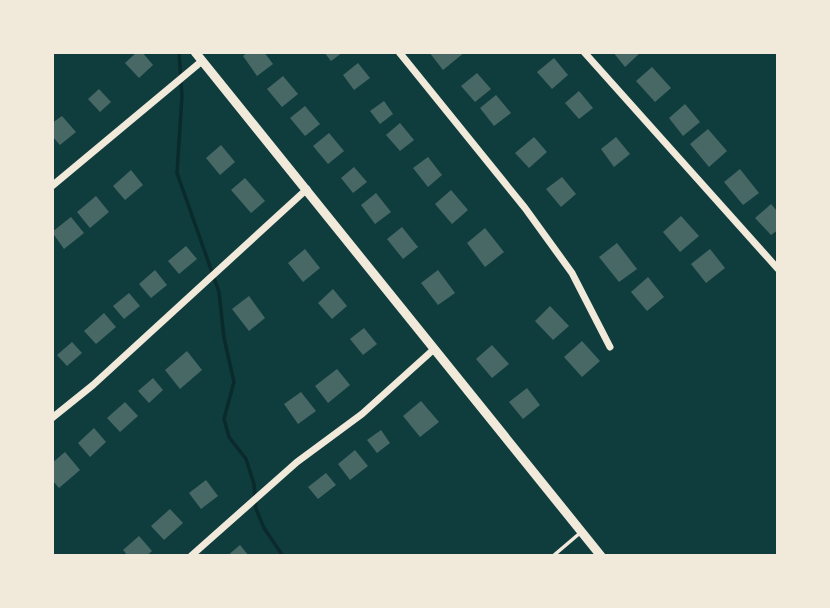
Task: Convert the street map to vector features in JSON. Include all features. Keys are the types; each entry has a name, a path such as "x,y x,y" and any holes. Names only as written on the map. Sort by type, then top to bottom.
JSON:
{"street":[{"path":"195,52 601,555"},
{"path":"399,52 525,208 572,273 610,347"},
{"path":"584,52 778,269"},
{"path":"52,186 202,61"},
{"path":"52,418 93,385 307,188"},
{"path":"191,555 297,462 362,414 433,350"}],"lane":[{"path":"553,555 582,532"}],"building":[{"path":"137,52 142,52 153,65 139,78 125,63"},
{"path":"248,52 264,52 273,64 257,76 243,56"},
{"path":"324,52 343,52 331,61"},
{"path":"429,52 465,52 443,70"},
{"path":"613,52 641,52 625,67"},
{"path":"554,58 568,75 552,89 537,72"},
{"path":"358,63 370,78 354,90 343,75"},
{"path":"652,67 671,88 655,102 636,81"},
{"path":"477,73 491,89 475,102 461,86"},
{"path":"283,76 298,94 282,107 267,89"},
{"path":"99,89 111,102 100,112 88,99"},
{"path":"579,91 593,108 579,119 565,103"},
{"path":"496,95 511,113 494,126 480,108"},
{"path":"384,101 393,114 380,124 370,111"},
{"path":"685,104 700,122 683,136 669,118"},
{"path":"305,106 320,124 305,136 290,118"},
{"path":"62,116 76,132 60,145 52,136 52,123"},
{"path":"400,123 414,140 400,151 386,135"},
{"path":"708,129 727,151 709,167 690,144"},
{"path":"329,133 344,151 328,164 313,146"},
{"path":"534,137 547,152 529,168 515,153"},
{"path":"616,137 630,154 614,167 601,149"},
{"path":"221,145 235,162 220,175 206,158"},
{"path":"428,157 442,175 428,187 413,168"},
{"path":"354,167 367,182 353,193 341,178"},
{"path":"740,169 759,193 743,205 724,182"},
{"path":"131,170 143,185 125,200 113,186"},
{"path":"562,177 576,194 561,207 546,189"},
{"path":"245,178 265,201 251,213 231,190"},
{"path":"451,190 468,210 452,224 435,204"},
{"path":"376,193 391,212 375,224 361,205"},
{"path":"96,196 109,212 90,228 77,212"},
{"path":"771,204 778,212 778,230 771,235 755,218"},
{"path":"681,216 699,236 680,252 663,232"},
{"path":"71,217 84,233 64,249 52,232"},
{"path":"402,227 418,247 403,259 387,239"},
{"path":"485,228 504,252 485,267 467,243"},
{"path":"617,243 637,269 619,282 599,257"},
{"path":"186,246 197,259 179,274 168,261"},
{"path":"305,249 320,268 303,282 288,263"},
{"path":"710,249 725,268 706,283 691,264"},
{"path":"155,270 167,285 151,298 139,284"},
{"path":"438,270 455,293 438,305 421,283"},
{"path":"648,277 664,297 647,311 631,292"},
{"path":"333,289 347,306 332,319 318,303"},
{"path":"129,293 140,306 124,319 113,306"},
{"path":"249,296 265,318 249,331 232,309"},
{"path":"550,306 569,326 553,340 535,321"},
{"path":"104,313 116,327 96,344 84,331"},
{"path":"364,328 377,344 363,355 350,339"},
{"path":"582,341 600,361 582,377 564,357"},
{"path":"72,342 82,353 67,366 57,355"},
{"path":"492,345 509,364 492,378 476,359"},
{"path":"187,351 202,370 180,389 165,370"},
{"path":"337,369 350,385 328,403 315,386"},
{"path":"153,378 163,390 149,403 138,391"},
{"path":"527,388 540,405 523,419 509,402"},
{"path":"301,392 316,411 298,424 284,404"},
{"path":"421,401 439,422 420,437 403,416"},
{"path":"125,402 138,416 120,432 107,418"},
{"path":"94,428 106,442 90,457 78,443"},
{"path":"381,430 390,443 377,453 367,440"},
{"path":"355,450 368,466 350,480 338,464"},
{"path":"65,452 80,470 59,488 52,480 52,463"},
{"path":"326,473 336,485 318,499 308,487"},
{"path":"206,480 218,496 201,509 189,493"},
{"path":"170,509 183,523 164,540 151,526"},
{"path":"139,536 152,551 146,556 128,556 123,550"},
{"path":"240,545 249,556 227,556"}],"waterway":[{"path":"179,52 182,96 177,173 219,292 224,338 234,382 224,419 229,437 246,459 254,484 256,509 264,528 283,556"}]}
